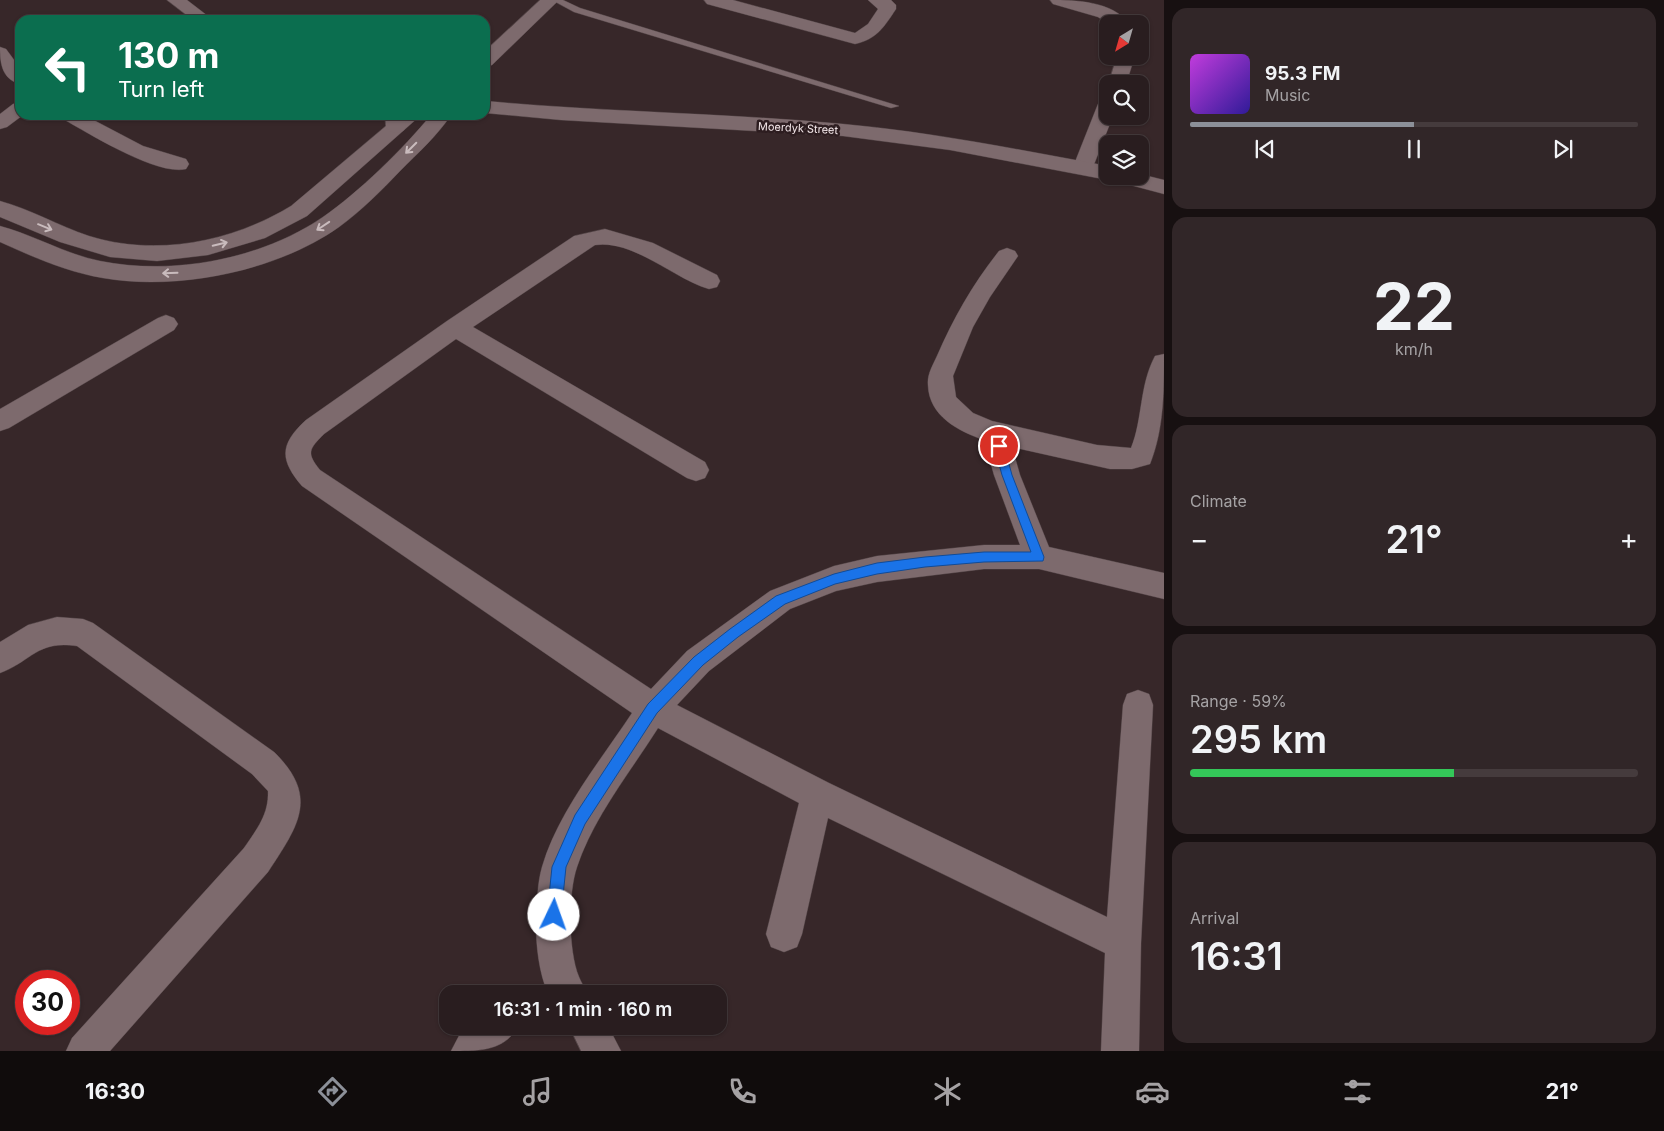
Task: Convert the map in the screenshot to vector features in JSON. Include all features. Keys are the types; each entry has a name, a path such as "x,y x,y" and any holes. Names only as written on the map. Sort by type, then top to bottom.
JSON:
{"street":[{"path":"176,0 197,15"},
{"path":"490,56 550,0"},
{"path":"713,0 855,40 870,34 886,8 887,5 877,0"},
{"path":"1059,0 1107,15"},
{"path":"0,53 15,74"},
{"name":"Moerdyk Street","path":"490,107 561,114 843,130 950,144 1099,171"},
{"path":"0,123 15,112"},
{"path":"79,120 136,152 155,160 178,164"},
{"path":"0,208 78,240 112,249 152,253 199,249 240,239 273,226 299,211 400,120"},
{"path":"0,233 78,264 118,272 172,273 219,268 280,249 321,228 363,197 436,120"},
{"path":"1083,167 1100,125"},
{"path":"348,167 379,180"},
{"path":"1149,182 1164,186"},
{"path":"709,281 628,242 610,237 594,236 582,240 455,327 306,435 298,446 296,456 303,469 311,478 652,709 817,795 1122,943"},
{"path":"1007,256 986,283 957,332 940,379 942,395 954,413 969,423 995,432 1086,453 1134,460 1141,456 1148,439 1153,400 1164,363"},
{"path":"0,421 166,324"},
{"path":"455,327 696,470"},
{"path":"995,432 1007,475 1039,557"},
{"path":"558,985 554,943 554,902 559,867 580,820 652,709 698,661 780,600 810,587 877,568 984,557 1039,557 1164,586"},
{"path":"0,659 47,630 63,629 83,634 263,763 279,779 284,790 285,803 283,815 256,860 85,1051"},
{"path":"1120,1051 1122,943 1138,704"},
{"path":"784,934 817,795"},
{"path":"470,1051 475,1043 487,1035"},
{"path":"593,1035 602,1051"}],"lane":[{"path":"556,0 577,10 894,106"}],"route":[{"path":"554,915 559,867 580,820 628,744 652,709 698,661 734,633 780,600 834,579 877,568 984,557 1039,557 1007,475 999,446"}]}
